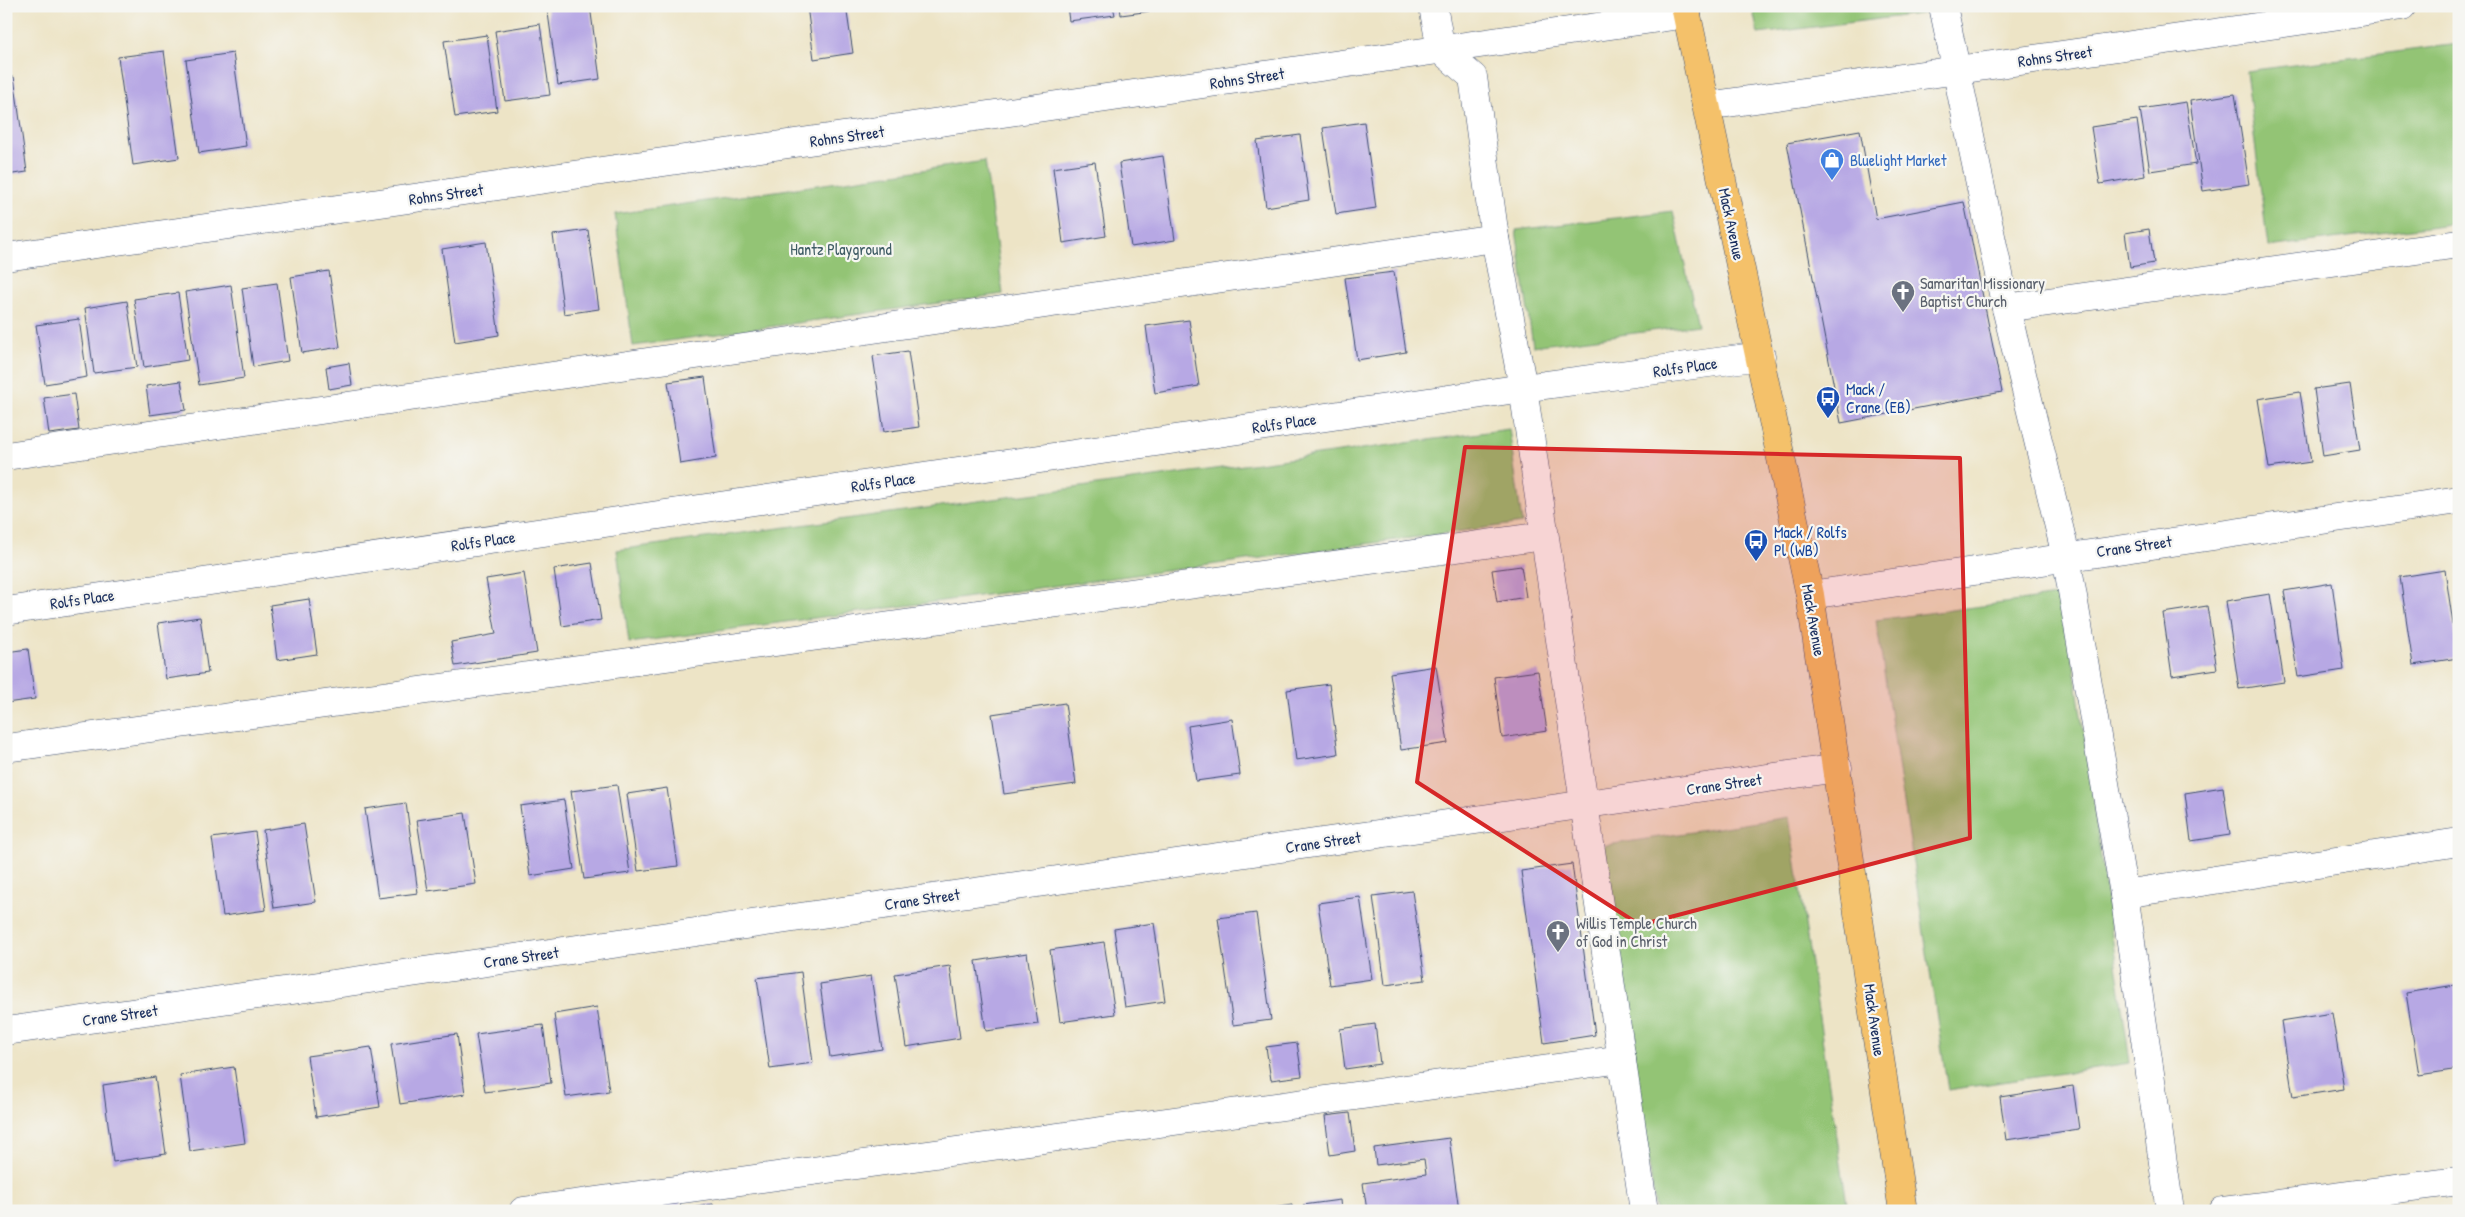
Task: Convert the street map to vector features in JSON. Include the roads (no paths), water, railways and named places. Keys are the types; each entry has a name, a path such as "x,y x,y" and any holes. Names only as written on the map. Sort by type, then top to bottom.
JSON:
{"main road":[{"name":"Mack Avenue","path":"1686,10 1761,356 1810,595 1838,768 1904,1211"}],"street":[{"path":"1433,6 1441,50 1473,77 1495,238 1523,388 1644,1211"},
{"path":"1943,6 2006,308 2066,556 2124,894 2170,1211"},
{"name":"Rohns Street","path":"1707,106 2402,6"},
{"name":"Rohns Street","path":"6,257 1441,50 1686,10"},
{"path":"6,456 1495,238"},
{"path":"2006,308 2459,244"},
{"name":"Rolfs Place","path":"6,611 1523,388 1761,356"},
{"name":"Crane Street","path":"1810,595 2066,556 2459,500"},
{"path":"6,748 1544,536"},
{"name":"Crane Street","path":"6,1031 1838,768"},
{"path":"2124,894 2459,842"},
{"path":"523,1211 1622,1059"},
{"path":"2223,1211 2459,1181"}],"place":[{"name":"Bluelight Market","path":"1832,181"},
{"name":"Samaritan Missionary Baptist Church","path":"1903,313"},
{"name":"Mack / Crane (EB)","path":"1828,419"},
{"name":"Mack / Rolfs Pl (WB)","path":"1756,562"},
{"name":"Willis Temple Church of God in Christ","path":"1558,953"}],"park label":[{"name":"Hantz Playground","path":"841,249"}]}
